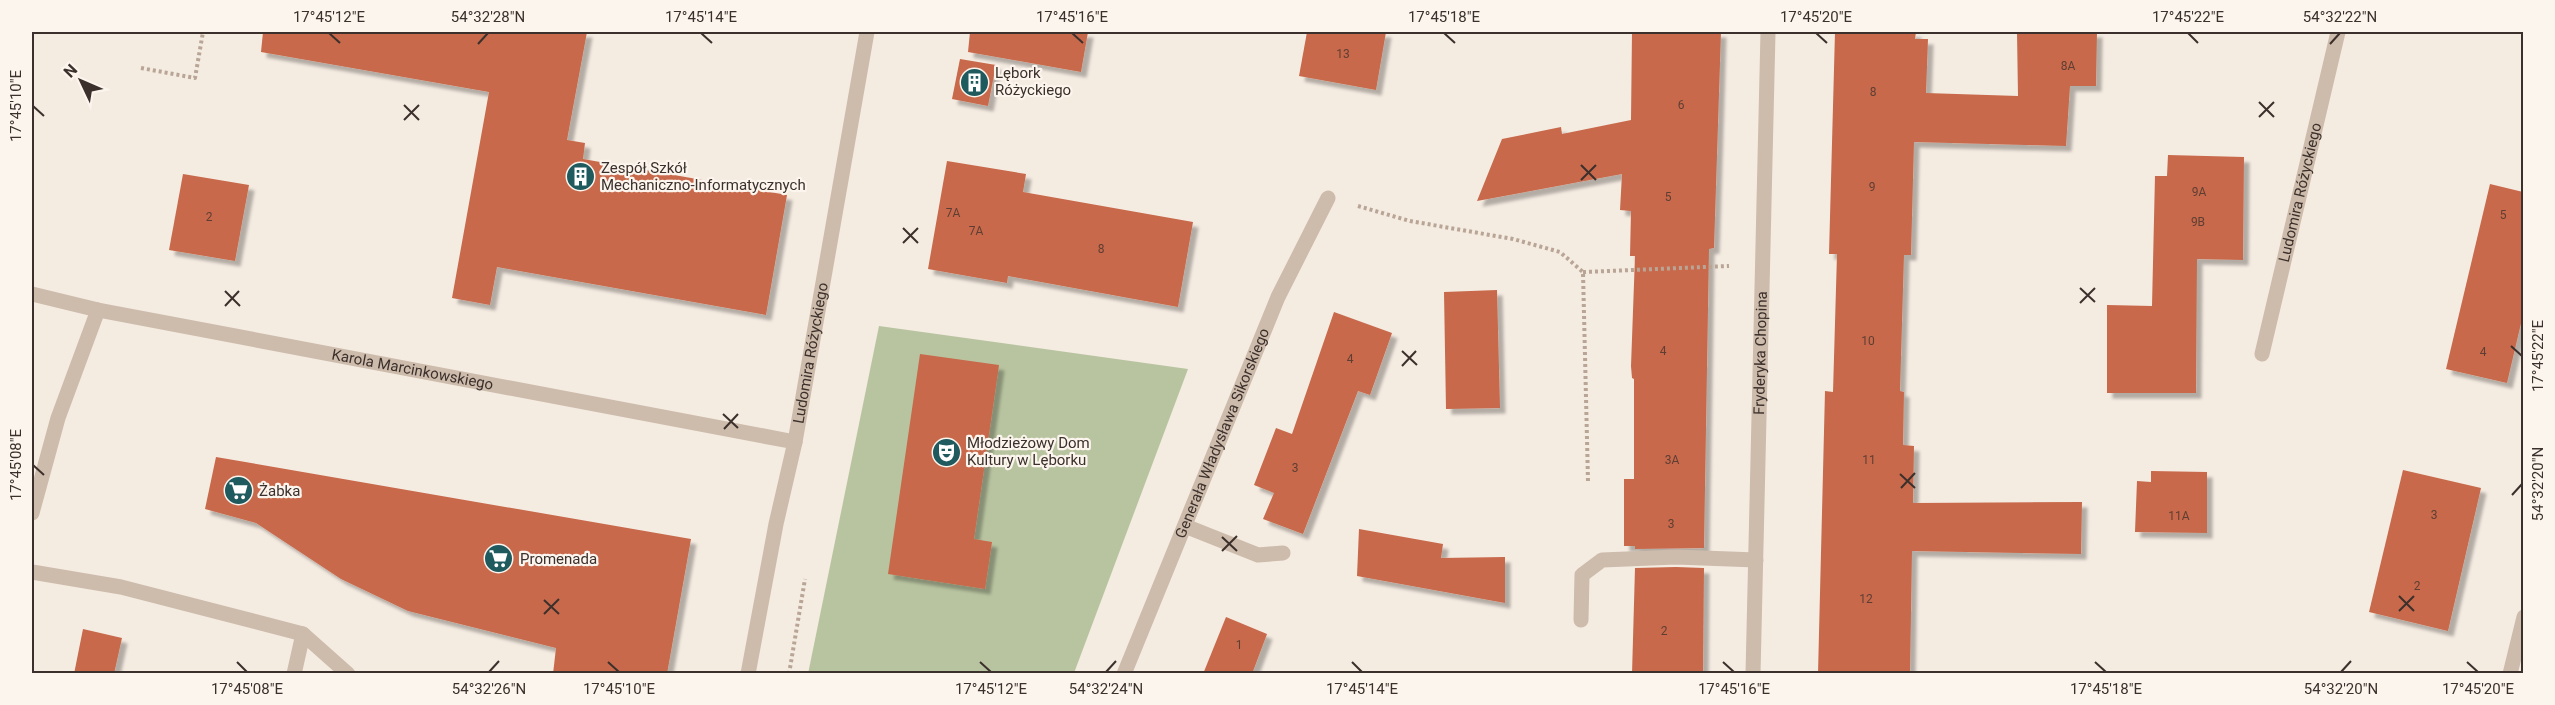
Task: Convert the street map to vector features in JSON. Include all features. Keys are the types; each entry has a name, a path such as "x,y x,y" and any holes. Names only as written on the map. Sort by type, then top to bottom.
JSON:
{"street":[{"name":"Ludomira Różyckiego","path":"748,674 776,524 795,442 867,32"},
{"name":"Fryderyka Chopina","path":"1753,674 1768,32"},
{"name":"Ludomira Różyckiego","path":"2262,354 2338,32"},
{"name":"Generała Władysława Sikorskiego","path":"1124,674 1278,297 1328,198"},
{"name":"Karola Marcinkowskiego","path":"32,294 98,310 795,442"},
{"path":"32,513 58,418 98,310"},
{"path":"1185,526 1258,555 1283,553"},
{"path":"1581,620 1582,575 1602,560 1676,557 1756,560"},
{"path":"32,572 121,587 303,634 348,674"},
{"path":"2510,674 2523,617"},
{"path":"294,674 303,634"}],"path":[{"path":"141,68 195,78 202,32"},
{"path":"1328,198 1410,221 1513,239 1560,252 1583,272 1762,266"},
{"path":"1583,272 1588,481"},
{"path":"789,674 806,579"}],"green space":[{"path":"879,326 1188,369 1074,673 808,674"}],"building":[{"name":"Zespół Szkół Mechaniczno-Informatycznych","path":"263,32 587,32 567,140 585,143 583,159 787,195 766,315 497,267 490,305 452,298 489,92 261,52"},
{"path":"970,32 1088,32 1081,72 968,52"},
{"path":"1307,32 1386,32 1376,90 1299,76"},
{"path":"1632,32 1721,32 1714,248 1709,249 1704,548 1635,549 1635,546 1624,546 1624,479 1634,479 1634,379 1631,366 1635,256 1630,256 1631,211 1620,210 1622,174 1477,201 1502,139 1561,127 1562,134 1631,120"},
{"path":"1835,32 1916,32 1915,39 1928,39 1926,93 2018,96 2017,32 2097,32 2096,86 2070,86 2066,146 1914,142 1911,255 1904,255 1900,391 1904,392 1903,445 1914,446 1913,503 2082,502 2081,554 1912,551 1910,674 1818,674 1825,391 1833,392 1837,254 1829,254"},
{"name":"Lębork Różyckiego","path":"960,59 996,65 988,106 952,99"},
{"path":"2168,155 2244,157 2243,260 2197,259 2196,393 2107,393 2107,305 2152,306 2155,176 2167,176"},
{"path":"947,161 1026,174 1023,192 1193,222 1178,307 1008,276 1007,283 928,269"},
{"path":"183,174 249,185 235,261 169,250"},
{"path":"2490,184 2523,192 2523,315 2507,383 2446,369"},
{"path":"1497,290 1500,408 1446,409 1444,292"},
{"path":"1334,312 1392,333 1370,395 1358,391 1303,534 1263,519 1274,493 1254,485 1276,428 1292,434"},
{"name":"Młodzieżowy Dom Kultury w Lęborku","path":"920,354 999,365 974,539 992,542 985,589 888,574"},
{"name":"Promenada","path":"216,457 691,539 667,674 553,674 556,648 408,611 341,579 256,523 205,509"},
{"path":"2403,470 2481,488 2448,631 2369,612"},
{"path":"2151,471 2207,472 2207,533 2135,532 2137,481 2151,482"},
{"path":"1359,529 1443,544 1441,558 1505,557 1505,603 1357,576"},
{"path":"1635,568 1704,568 1703,674 1632,674"},
{"path":"1226,617 1267,634 1252,674 1203,674"},
{"path":"83,629 122,638 114,674 74,674"}],"place":[{"name":"Lębork Różyckiego","path":"974,82"},
{"name":"Zespół Szkół Mechaniczno-Informatycznych","path":"580,177"},
{"name":"Młodzieżowy Dom Kultury w Lęborku","path":"946,452"},
{"name":"Żabka","path":"238,491"},
{"name":"Promenada","path":"499,559"}]}
